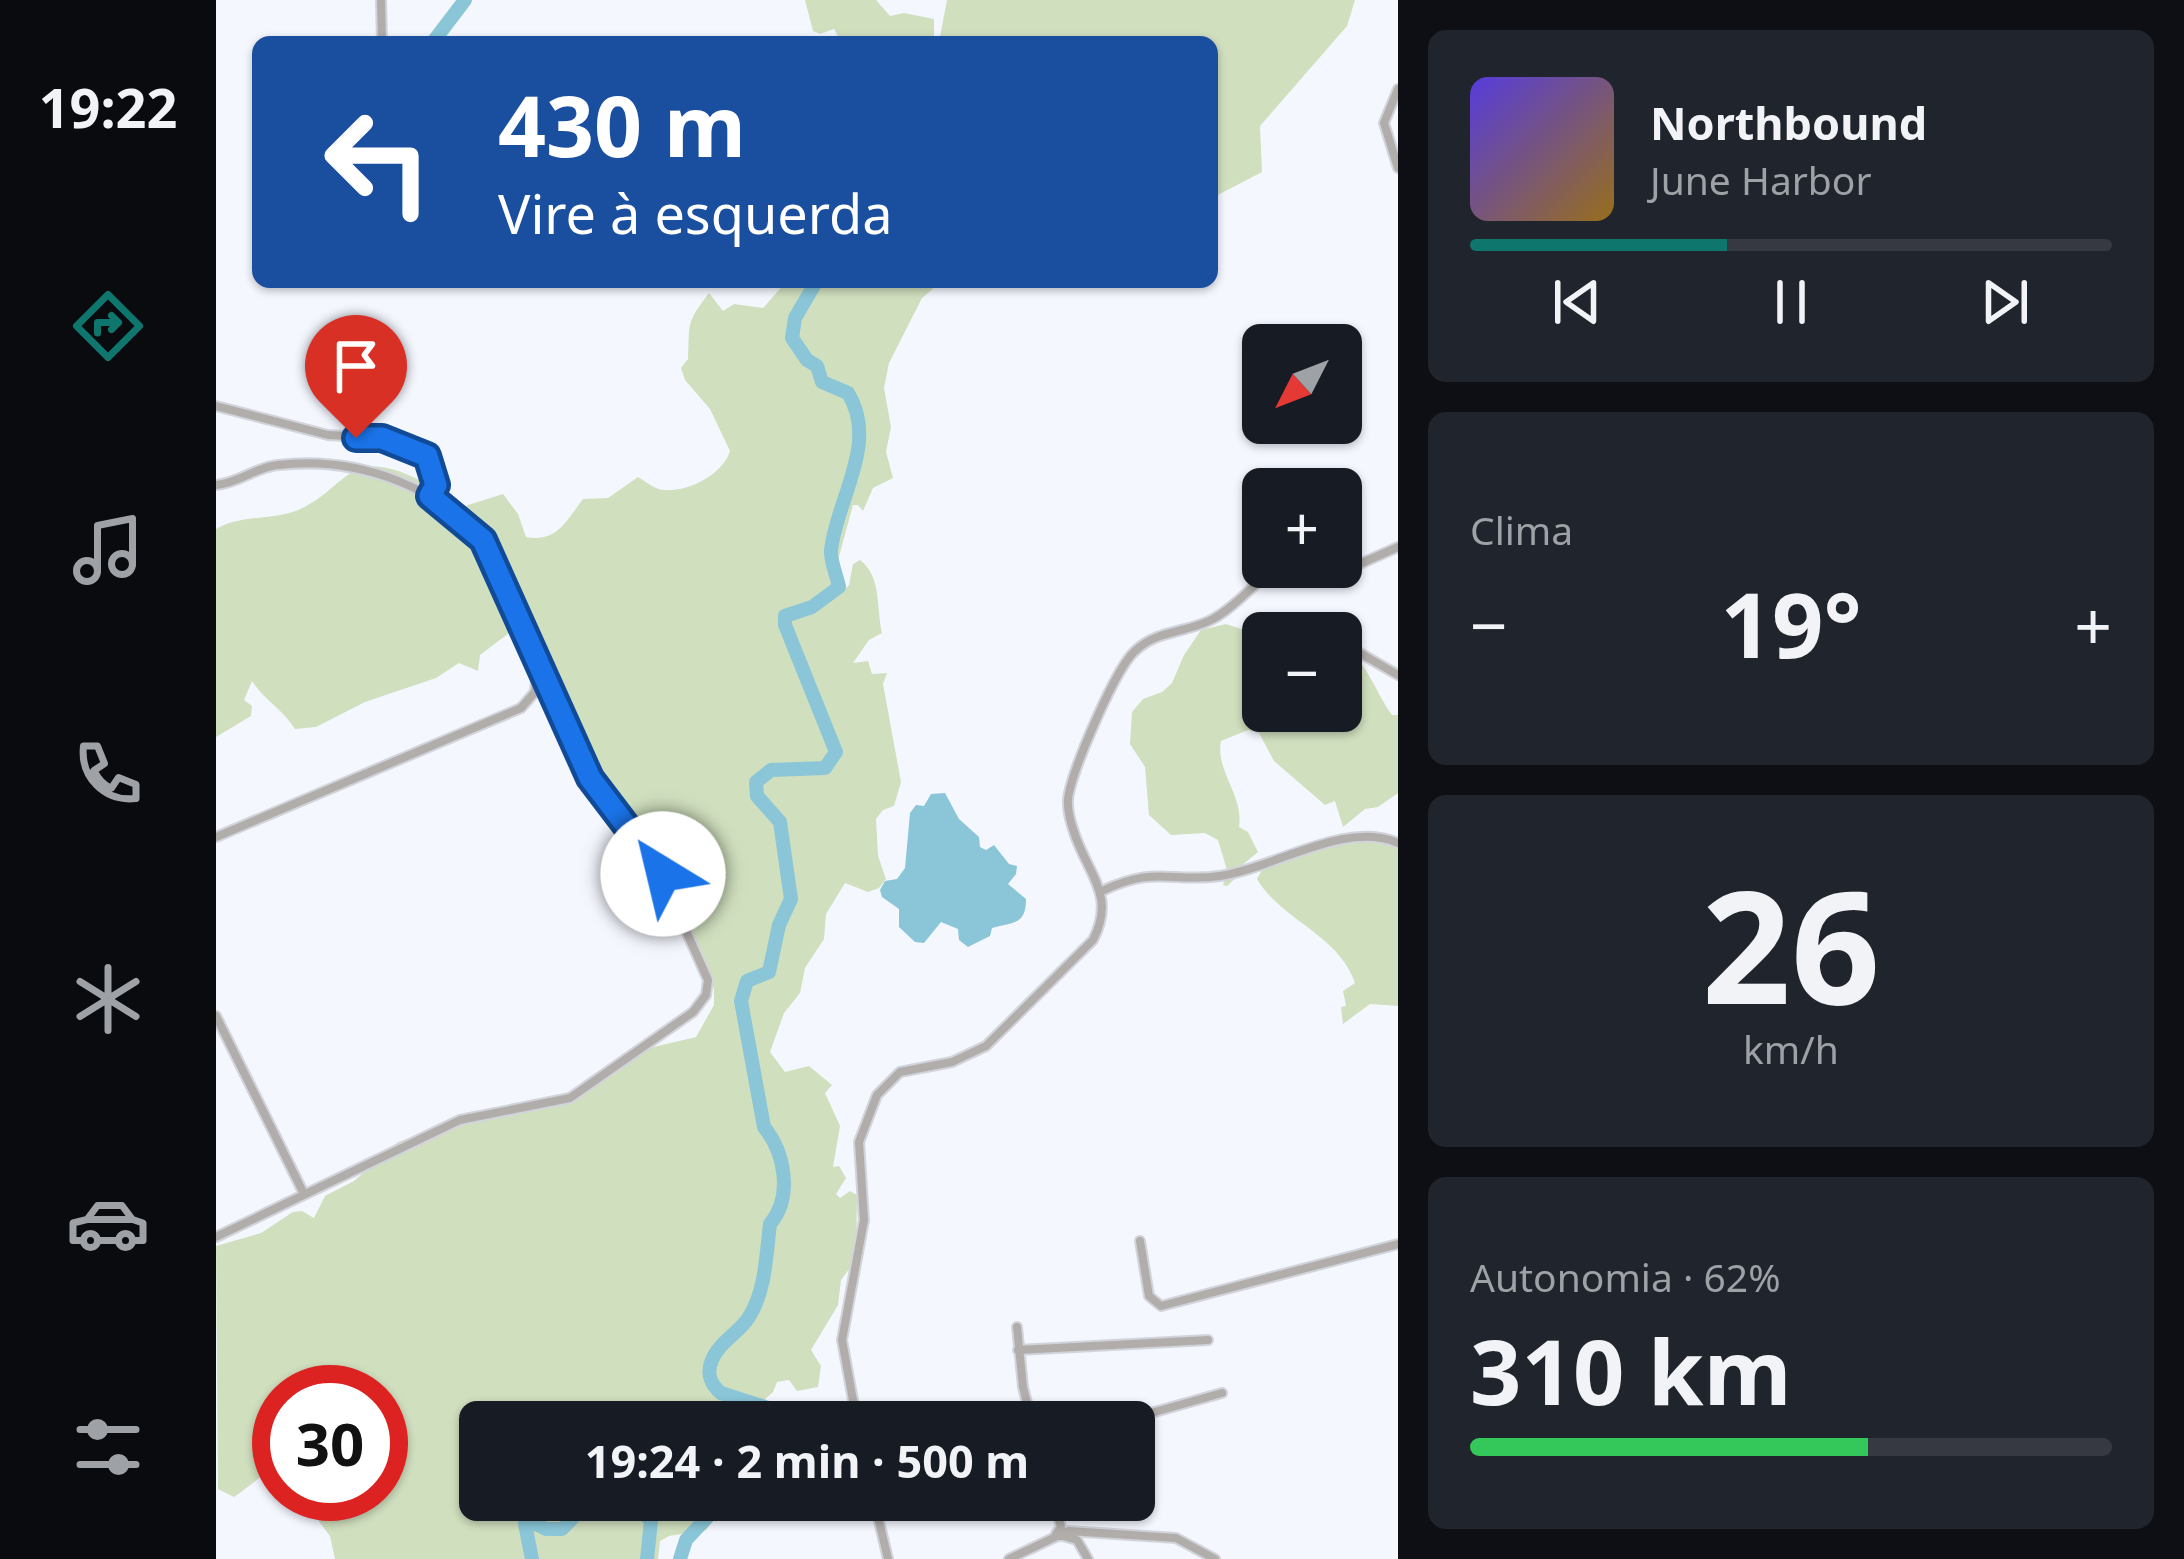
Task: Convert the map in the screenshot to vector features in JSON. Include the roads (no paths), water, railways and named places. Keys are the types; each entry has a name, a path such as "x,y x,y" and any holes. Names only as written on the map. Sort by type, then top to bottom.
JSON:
{"street":[{"path":"381,0 382,36"},
{"path":"1398,89 1384,123 1398,168"},
{"path":"216,406 328,435 382,438 409,446 427,456 436,485 430,496"},
{"path":"216,485 230,484 266,467 294,464 374,472 430,496 483,540 590,778 663,874 706,970 706,995 693,1012 570,1098 460,1120 216,1237"},
{"path":"1362,563 1398,547"},
{"path":"853,1401 842,1340 864,1220 859,1170 862,1127 881,1088 893,1077 961,1058 1003,1032 1094,940 1103,918 1102,890 1086,867 1067,805 1083,752 1132,653 1152,638 1220,614 1250,588"},
{"path":"1362,654 1398,675"},
{"path":"216,836 521,708 535,692 538,663"},
{"path":"1102,890 1142,875 1211,877 1245,871 1352,836 1398,843"},
{"path":"216,1016 304,1194"},
{"path":"1140,1241 1149,1296 1161,1306 1398,1244"},
{"path":"1017,1328 1028,1401"},
{"path":"1018,1350 1208,1340"},
{"path":"1155,1412 1222,1393"},
{"path":"879,1521 888,1559"},
{"path":"1056,1534 1059,1521"},
{"path":"1009,1559 1068,1531 1176,1538 1214,1559"},
{"path":"1056,1534 1076,1540 1088,1559"}],"water":[{"path":"945,793 959,819 979,837 980,847 986,850 994,845 1009,864 1017,866 1008,884 1026,899 1021,918 992,928 990,936 968,947 959,940 958,929 941,922 924,943 915,942 899,927 899,909 880,890 905,868 910,813 916,805 924,806 931,794"}],"waterway":[{"path":"438,36 465,0"},
{"path":"746,1401 721,1393 709,1370 715,1354 755,1307 770,1224 784,1188 777,1149 764,1127 741,1001 747,981 769,972 779,925 791,899 780,822 757,796 756,782 771,770 825,768 836,752 785,616 812,607 839,587 831,550 858,451 856,412 848,393 822,382 817,366 792,338 795,318 812,288"},
{"path":"532,1559 525,1524 562,1529 589,1501 623,1504 645,1515 651,1521 647,1559"},
{"path":"680,1559 686,1540 704,1521"}]}
